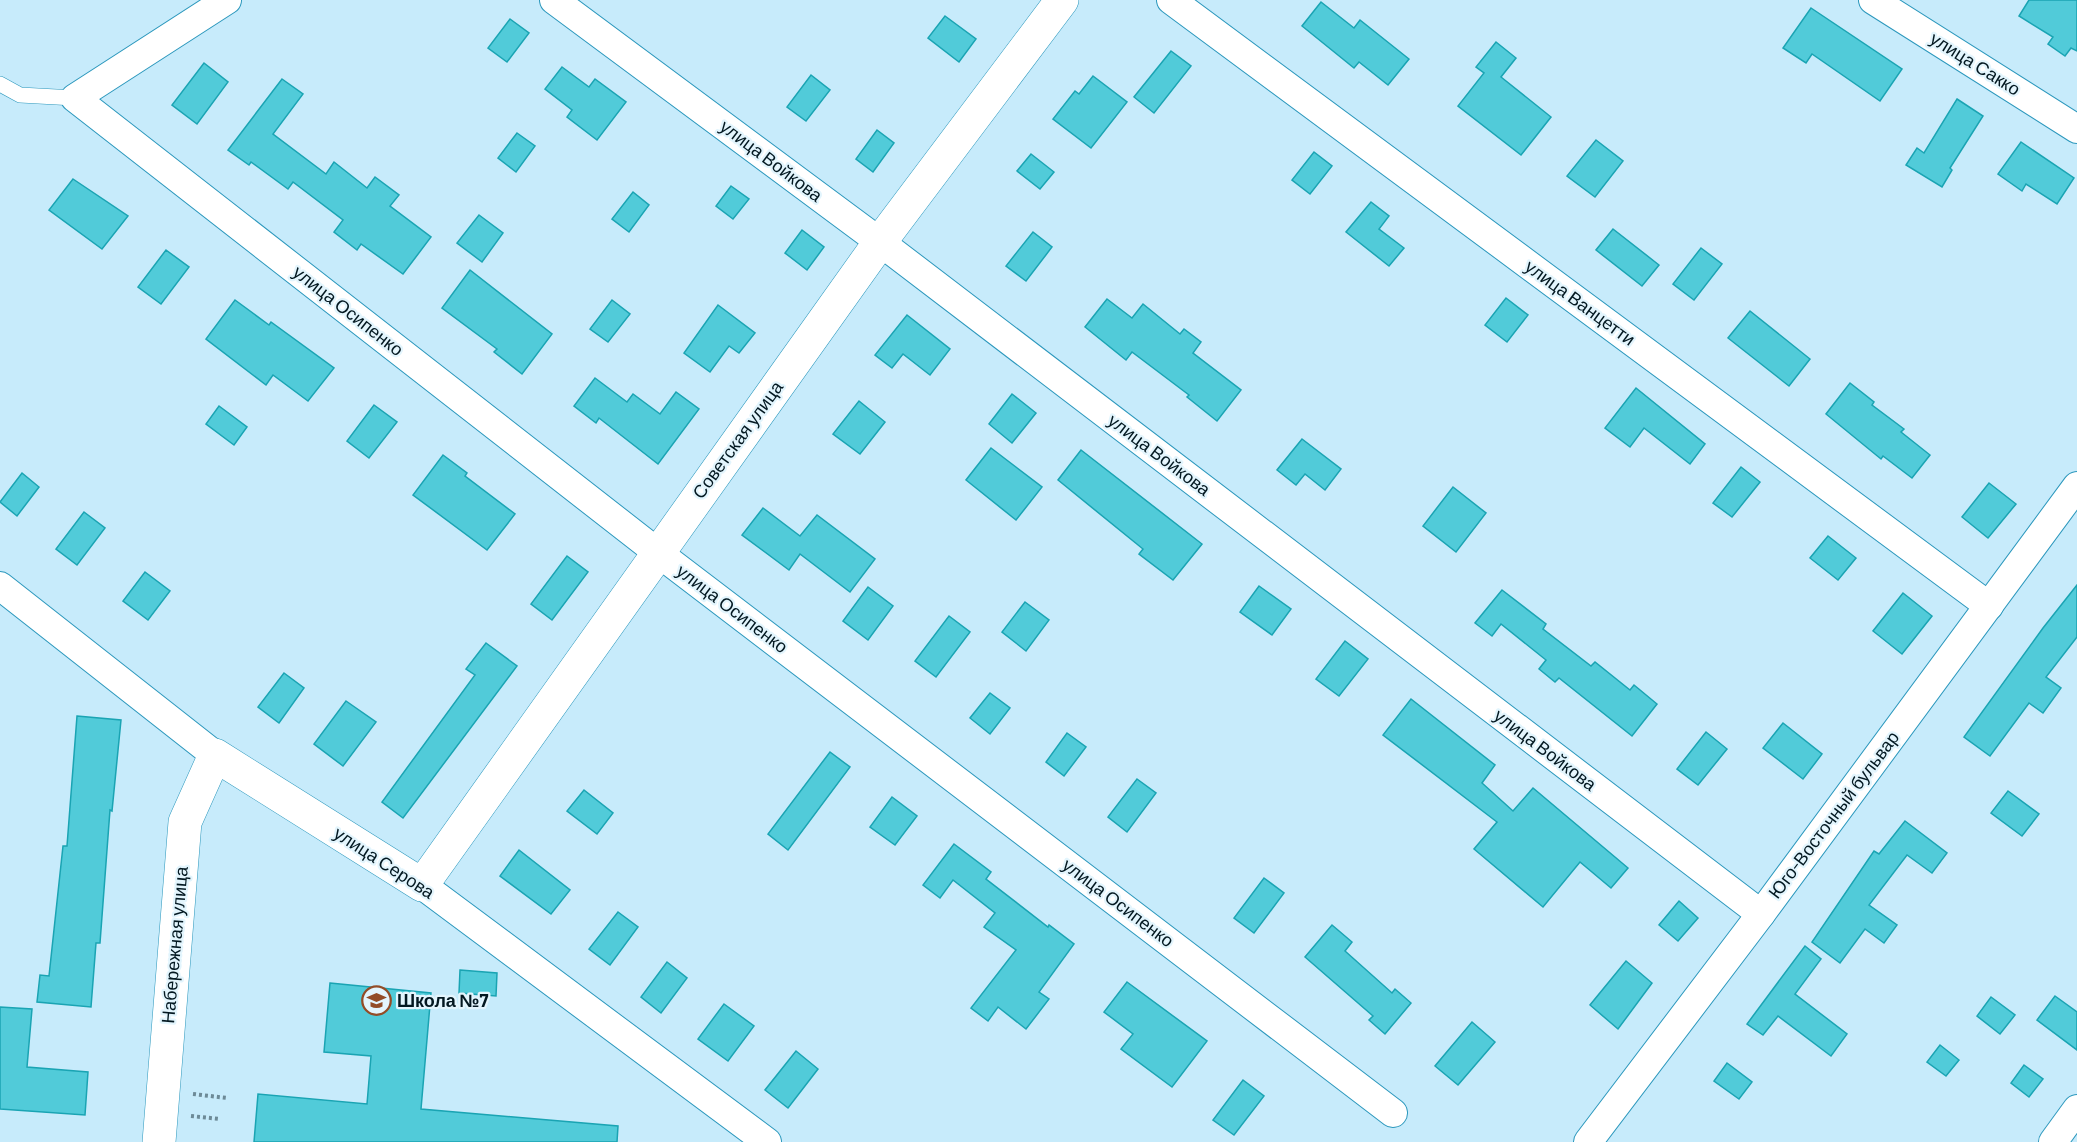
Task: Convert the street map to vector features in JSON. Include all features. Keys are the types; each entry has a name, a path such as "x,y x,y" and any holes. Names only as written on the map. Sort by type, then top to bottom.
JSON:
{"street":[{"path":"75,98 227,0"},
{"name":"улица Войкова","path":"554,0 880,242 1761,914"},
{"name":"Советская улица","path":"422,885 880,242 1062,0"},
{"name":"улица Ванцетти","path":"1171,0 1989,606"},
{"name":"улица Сакко","path":"1873,0 2077,129"},
{"name":"улица Осипенко","path":"75,98 657,552 1393,1113"},
{"name":"Юго-Восточный бульвар","path":"1588,1142 1761,914 2077,486"},
{"name":"улица Серова","path":"0,586 215,755 422,885 767,1142"},
{"name":"Набережная улица","path":"159,1142 184,822 215,755"},
{"path":"2053,1142 2077,1109"}],"lane":[{"path":"0,84 20,95 75,98"}],"path":[{"path":"185,1094 227,1098"},
{"path":"183,1115 220,1119"}],"building":[{"path":"2029,0 2077,0 2077,51 2071,48 2065,56 2048,44 2053,37 2019,16"},
{"path":"1321,2 1354,28 1360,20 1409,59 1388,85 1359,62 1354,68 1302,26"},
{"path":"1811,8 1902,69 1880,101 1812,54 1806,63 1783,48"},
{"path":"945,16 976,39 959,62 928,38"},
{"path":"510,19 529,33 507,62 488,48"},
{"path":"1496,42 1516,58 1501,77 1551,117 1521,155 1458,106 1484,73 1476,67"},
{"path":"1171,51 1191,66 1154,113 1134,97"},
{"path":"204,63 228,82 197,124 172,105"},
{"path":"562,67 589,87 595,79 626,102 597,140 567,117 572,110 545,89"},
{"path":"811,75 830,90 806,121 787,107"},
{"path":"1093,76 1127,102 1091,148 1053,119 1075,91 1079,94"},
{"path":"282,79 303,94 273,134 326,174 334,162 367,188 375,177 399,195 390,206 431,237 403,274 361,244 357,250 334,232 343,220 293,182 288,189 251,162 249,165 228,150"},
{"path":"1957,99 1983,116 1950,168 1952,170 1942,187 1906,165 1917,148 1924,153"},
{"path":"877,130 894,143 873,172 856,159"},
{"path":"517,133 535,146 516,172 498,158"},
{"path":"1596,140 1623,161 1595,197 1567,176"},
{"path":"2021,142 2074,178 2057,204 2026,184 2022,191 1998,174"},
{"path":"1314,152 1332,166 1310,194 1292,180"},
{"path":"1031,154 1054,172 1040,189 1017,171"},
{"path":"73,179 128,216 102,249 49,210"},
{"path":"731,186 749,199 733,219 716,206"},
{"path":"633,192 649,205 629,232 612,219"},
{"path":"1371,202 1389,216 1379,229 1404,248 1389,266 1346,232"},
{"path":"479,215 503,233 482,262 457,243"},
{"path":"1613,229 1659,265 1642,286 1596,250"},
{"path":"802,230 824,247 807,270 785,253"},
{"path":"1033,232 1052,247 1026,281 1006,266"},
{"path":"1701,248 1722,264 1694,300 1673,284"},
{"path":"166,250 189,267 161,304 138,287"},
{"path":"470,270 552,334 522,374 494,352 497,349 442,308"},
{"path":"1506,298 1528,315 1507,342 1485,325"},
{"path":"1107,299 1132,318 1143,304 1180,334 1184,329 1201,342 1193,353 1241,390 1217,421 1187,397 1189,395 1132,352 1126,360 1085,327"},
{"path":"235,300 269,325 271,322 334,368 308,401 273,375 266,385 206,339"},
{"path":"612,300 630,314 608,342 590,329"},
{"path":"718,305 755,333 739,353 729,346 710,372 684,353"},
{"path":"1750,311 1810,359 1789,386 1728,338"},
{"path":"907,315 950,349 930,375 903,354 892,368 875,355"},
{"path":"595,378 627,402 633,394 660,414 676,392 699,409 658,464 599,418 596,423 574,406"},
{"path":"1850,383 1874,402 1872,405 1904,429 1901,432 1930,455 1912,478 1883,456 1881,459 1826,414"},
{"path":"1636,388 1705,444 1690,464 1644,428 1630,447 1605,428"},
{"path":"1012,394 1036,413 1012,443 989,424"},
{"path":"859,401 885,422 860,454 833,434"},
{"path":"374,405 397,422 369,458 347,441"},
{"path":"219,406 247,427 234,445 206,424"},
{"path":"1302,439 1341,469 1325,490 1305,474 1296,485 1277,470"},
{"path":"991,448 1042,487 1016,520 966,480"},
{"path":"1081,450 1202,544 1173,580 1139,554 1143,549 1058,480"},
{"path":"443,455 467,473 465,476 515,514 487,550 413,495"},
{"path":"1741,467 1760,482 1732,517 1713,503"},
{"path":"22,473 39,487 17,516 0,502"},
{"path":"1989,483 2016,504 1988,538 1962,517"},
{"path":"1453,487 1486,513 1456,552 1423,526"},
{"path":"763,508 800,536 817,515 875,559 850,592 800,554 789,570 742,535"},
{"path":"84,512 105,528 77,565 56,549"},
{"path":"1828,536 1856,558 1838,580 1810,558"},
{"path":"567,556 588,572 552,620 531,604"},
{"path":"145,572 170,591 148,620 123,601"},
{"path":"2077,585 2077,637 2046,677 2061,688 2043,713 2029,703 1990,756 1964,737"},
{"path":"1259,586 1291,609 1272,635 1240,612"},
{"path":"868,587 893,606 868,640 843,621"},
{"path":"1502,590 1546,624 1543,629 1591,666 1595,662 1630,690 1634,685 1657,704 1632,736 1559,678 1555,682 1539,669 1546,660 1501,624 1492,636 1475,623"},
{"path":"1903,593 1932,616 1902,654 1873,631"},
{"path":"1025,602 1049,620 1026,651 1002,632"},
{"path":"949,616 970,632 936,677 915,661"},
{"path":"1345,641 1368,659 1339,696 1316,679"},
{"path":"486,643 517,666 403,818 382,802 475,675 466,669"},
{"path":"284,673 304,688 279,723 258,707"},
{"path":"990,693 1010,708 990,734 970,718"},
{"path":"1411,699 1495,765 1482,783 1513,811 1533,788 1628,868 1611,888 1580,862 1543,907 1474,849 1497,822 1383,735"},
{"path":"346,701 376,722 343,766 314,744"},
{"path":"77,716 121,720 112,811 110,810 100,943 96,943 91,1007 37,1002 40,975 49,976 63,846 67,846"},
{"path":"1783,723 1822,754 1803,779 1763,748"},
{"path":"1706,732 1727,749 1698,785 1677,769"},
{"path":"1067,733 1086,747 1064,776 1046,762"},
{"path":"830,752 850,767 788,850 768,834"},
{"path":"1137,779 1156,793 1127,832 1108,817"},
{"path":"584,790 613,813 597,834 567,811"},
{"path":"2008,791 2039,814 2022,836 1991,813"},
{"path":"892,797 917,816 895,845 870,827"},
{"path":"1905,821 1947,853 1932,873 1907,855 1869,905 1897,925 1884,943 1865,929 1840,963 1812,942 1874,851 1879,854"},
{"path":"954,844 991,872 986,879 1074,944 1039,992 1049,999 1026,1029 998,1007 988,1021 971,1008 1016,950 984,927 995,913 953,880 940,898 923,885"},
{"path":"519,850 570,890 551,914 500,876"},
{"path":"1264,878 1284,893 1254,933 1234,918"},
{"path":"1679,901 1698,918 1678,941 1659,925"},
{"path":"618,912 638,927 610,965 589,949"},
{"path":"1332,925 1352,942 1345,951 1392,993 1395,989 1411,1003 1385,1034 1369,1020 1373,1016 1305,957"},
{"path":"1805,946 1821,959 1795,994 1847,1034 1831,1056 1778,1016 1763,1035 1747,1024"},
{"path":"1626,961 1652,983 1618,1029 1590,1005"},
{"path":"667,962 687,978 661,1013 641,997"},
{"path":"460,970 497,973 496,996 459,993"},
{"path":"1127,982 1207,1041 1172,1087 1121,1049 1133,1034 1104,1012"},
{"path":"330,983 431,993 421,1109 618,1126 617,1142 254,1142 258,1094 367,1104 371,1056 324,1052"},
{"path":"2055,996 2077,1012 2077,1050 2037,1020"},
{"path":"1991,997 2015,1015 2000,1034 1977,1016"},
{"path":"724,1004 754,1026 728,1061 698,1039"},
{"path":"0,1007 32,1009 27,1067 88,1072 85,1115 0,1109"},
{"path":"1472,1022 1495,1042 1458,1085 1435,1066"},
{"path":"1940,1045 1959,1060 1946,1076 1927,1062"},
{"path":"796,1051 818,1069 788,1108 765,1090"},
{"path":"1727,1063 1752,1082 1739,1099 1714,1081"},
{"path":"2024,1065 2043,1079 2029,1097 2011,1083"},
{"path":"1243,1080 1264,1096 1234,1135 1213,1120"}],"place":[{"name":"Школа №7","path":"376,1001"}]}
